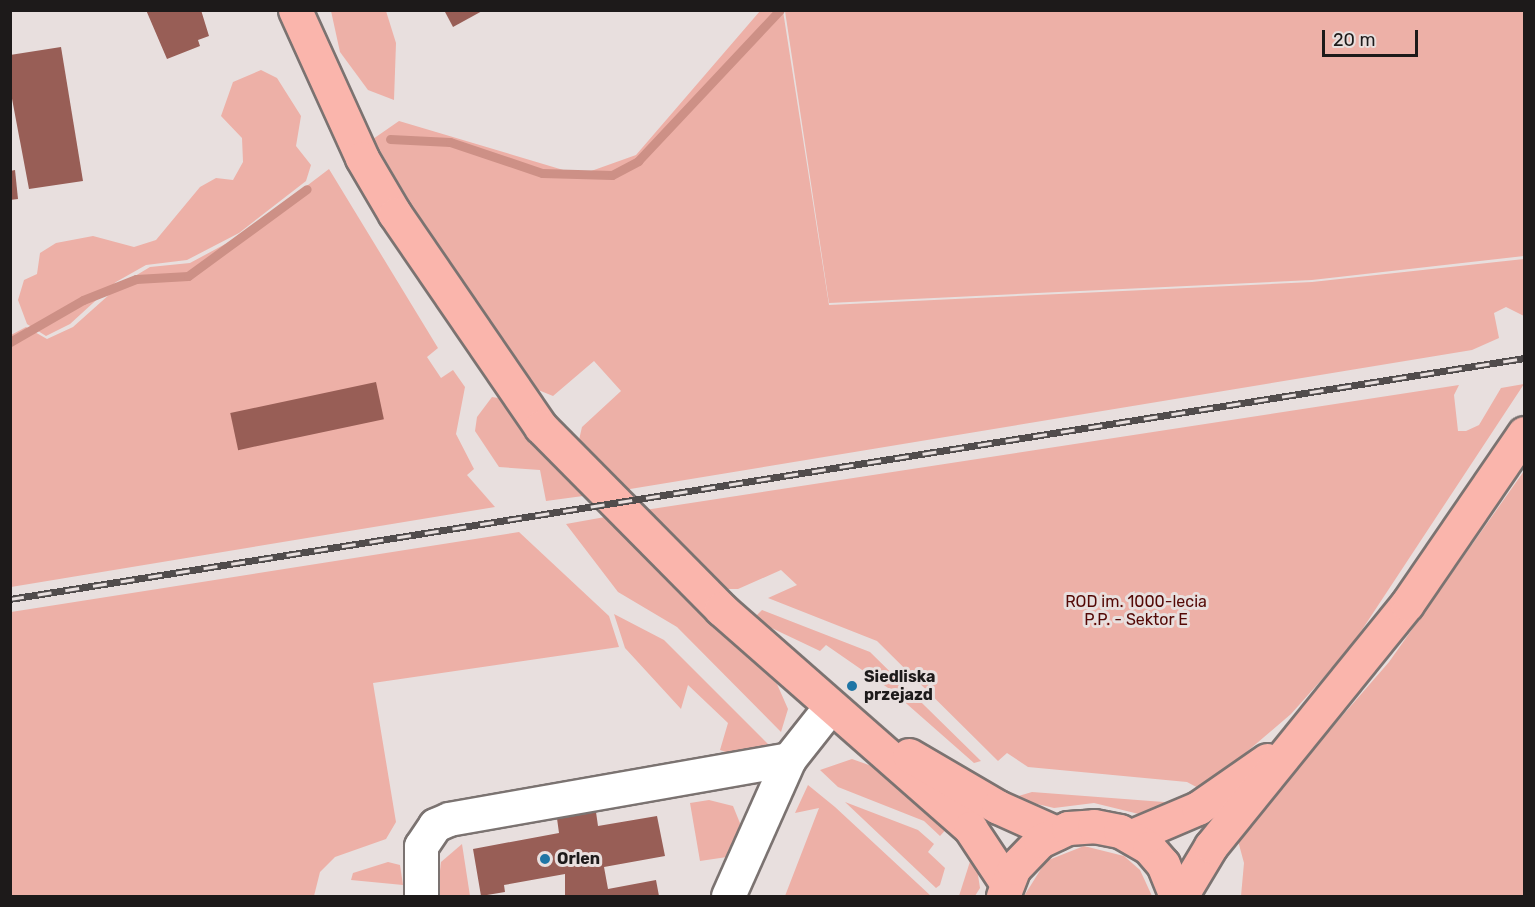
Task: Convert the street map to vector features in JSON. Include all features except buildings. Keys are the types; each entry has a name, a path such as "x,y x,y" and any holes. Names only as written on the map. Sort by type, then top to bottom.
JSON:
{"main road":[{"path":"295,10 362,158 395,214 541,427 610,502 835,711 970,828 1005,890"},
{"path":"1181,897 1198,863 1407,604 1524,433"},
{"path":"835,711 989,802 1056,833"},
{"path":"1132,836 1198,808 1298,738"},
{"path":"1005,890 1026,853 1056,833 1094,826 1132,836 1163,864 1176,897"}],"lane":[{"path":"728,897 789,759 835,711"},
{"path":"421,897 421,846 435,825 449,819 789,759"}],"green space":[{"path":"331,11 386,11 396,43 394,100 368,90 340,52"},
{"path":"760,11 783,11 829,305 1312,282 1524,259 1524,316 1506,307 1494,313 1499,338 1472,350 624,490 578,444 582,427 621,391 594,361 553,396 531,387 441,255 373,139 399,121 580,175 636,155"},
{"path":"785,11 1524,11 1524,256 1312,280 829,303"},
{"path":"261,70 277,78 301,116 296,146 311,165 306,181 239,233 187,260 146,265 116,282 70,324 46,336 27,324 18,300 24,280 37,274 40,253 56,243 93,236 134,247 156,240 200,187 216,178 233,180 243,162 242,138 221,116 233,82"},
{"path":"329,169 438,348 427,357 441,378 453,370 465,387 456,434 474,469 467,475 495,507 11,587 11,335 26,327 47,339 73,327 120,285 150,267 190,263 242,235"},
{"name":"ROD im. 1000-lecia P.P. - Sektor E","path":"1524,384 1350,648 1291,714 1202,790 1187,782 1028,767 1007,753 998,761 877,641 768,598 797,585 781,570 738,589 723,589 645,510 1459,385 1454,395 1458,431 1466,431 1479,425 1501,388"},
{"path":"492,397 498,398 583,496 546,501 540,470 499,467 475,431 477,417"},
{"path":"1524,471 1524,896 1241,896 1244,863 1237,837 1389,662"},
{"path":"605,517 777,684 788,709 781,732 677,627 618,592 566,524"},
{"path":"519,532 609,616 619,647 373,683 396,822 386,839 335,857 320,872 314,896 11,896 11,612"},
{"path":"762,610 870,652 981,761 974,763 891,690 826,645 820,651 754,618"},
{"path":"614,614 664,640 768,744 734,755 720,750 728,723 688,685 681,709 625,648"},
{"path":"852,759 880,769 950,825 940,836 924,821 838,787 820,770"},
{"path":"808,785 931,896 785,896 819,808 795,813"},
{"path":"1032,792 1164,802 1175,810 1147,816 1094,803 1054,808 1012,798"},
{"path":"709,800 733,806 744,833 727,857 700,861 690,803"},
{"path":"845,802 918,830 934,844 928,852 945,868 940,885 936,888"},
{"path":"462,844 470,896 437,896 441,862"},
{"path":"1084,846 1124,856 1140,870 1152,896 1024,896 1046,861"},
{"path":"974,849 980,888 975,896 959,896"},
{"path":"388,862 400,865 403,885 351,880 353,873"}],"waterway":[{"path":"390,139 450,142 542,173 612,175 638,161 780,10"},
{"path":"10,342 83,300 136,279 188,276 307,189"}],"railway":[{"path":"10,599 1524,358"}],"place":[{"name":"Siedliska przejazd","path":"852,686"},
{"name":"Orlen","path":"545,859"}]}
